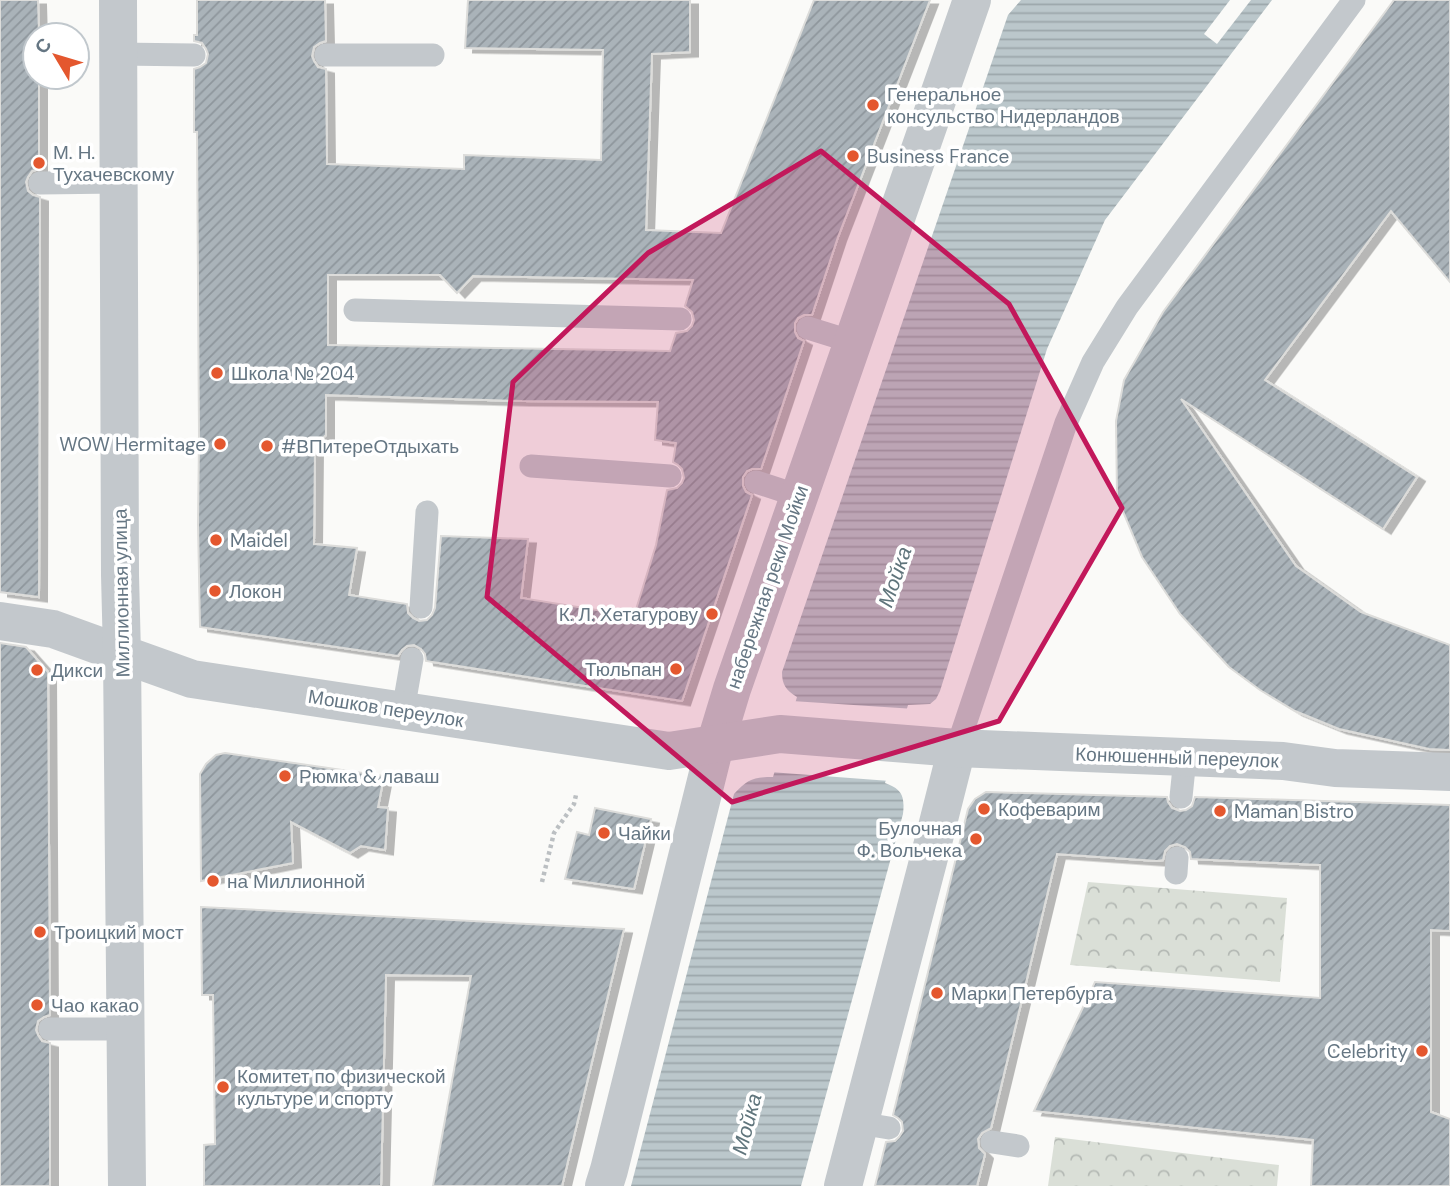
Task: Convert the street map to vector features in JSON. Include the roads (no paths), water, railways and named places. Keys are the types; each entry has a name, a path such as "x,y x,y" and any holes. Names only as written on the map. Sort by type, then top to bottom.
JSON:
{"street":[{"name":"Миллионная улица","path":"118,0 120,575 127,1186"},
{"name":"набережная реки Мойки","path":"604,1186 715,745 732,689 972,0"},
{"name":"Мошков переулок","path":"0,621 53,629 192,678 669,751 780,734 904,744"},
{"name":"Конюшенный переулок","path":"904,744 1283,761 1335,768 1450,772"},
{"path":"843,1186 874,1126 936,831 957,748"}],"lane":[{"path":"957,748 1066,424 1093,362 1126,307 1354,0"},
{"path":"118,54 194,55"},
{"path":"326,55 433,55"},
{"path":"40,183 119,182"},
{"path":"355,310 680,319"},
{"path":"808,328 853,342"},
{"path":"531,466 670,476"},
{"path":"756,482 799,496"},
{"path":"421,607 427,512"},
{"path":"403,711 412,659"},
{"path":"1181,797 1185,758"},
{"path":"50,1029 125,1029"},
{"path":"992,1142 1018,1146"}],"water":[{"name":"Мойка","path":"1021,0 1272,0 1105,220 1047,349 940,691 930,704 908,705 885,783 901,794 903,814 801,1186 631,1186 734,794 751,780 773,777 797,697 785,687 782,672 1008,15"}],"place":[{"name":"Генеральное консульство Нидерландов","path":"873,105"},
{"name":"Business France","path":"853,156"},
{"name":"М. Н. Тухачевскому","path":"39,163"},
{"name":"Школа № 204","path":"217,373"},
{"name":"WOW Hermitage","path":"220,444"},
{"name":"#ВПитереОтдыхать","path":"267,446"},
{"name":"Maidel","path":"216,540"},
{"name":"Локон","path":"215,591"},
{"name":"К. Л. Хетагурову","path":"712,614"},
{"name":"Тюльпан","path":"676,669"},
{"name":"Дикси","path":"37,670"},
{"name":"Рюмка & лаваш","path":"285,776"},
{"name":"Кофеварим","path":"984,809"},
{"name":"Maman Bistro","path":"1220,811"},
{"name":"Чайки","path":"604,833"},
{"name":"Булочная Ф. Вольчека","path":"976,839"},
{"name":"на Миллионной","path":"213,881"},
{"name":"Троицкий мост","path":"40,932"},
{"name":"Марки Петербурга","path":"937,993"},
{"name":"Чао какао","path":"37,1005"},
{"name":"Celebrity","path":"1422,1051"},
{"name":"Комитет по физической культуре и спорту","path":"223,1087"}]}
